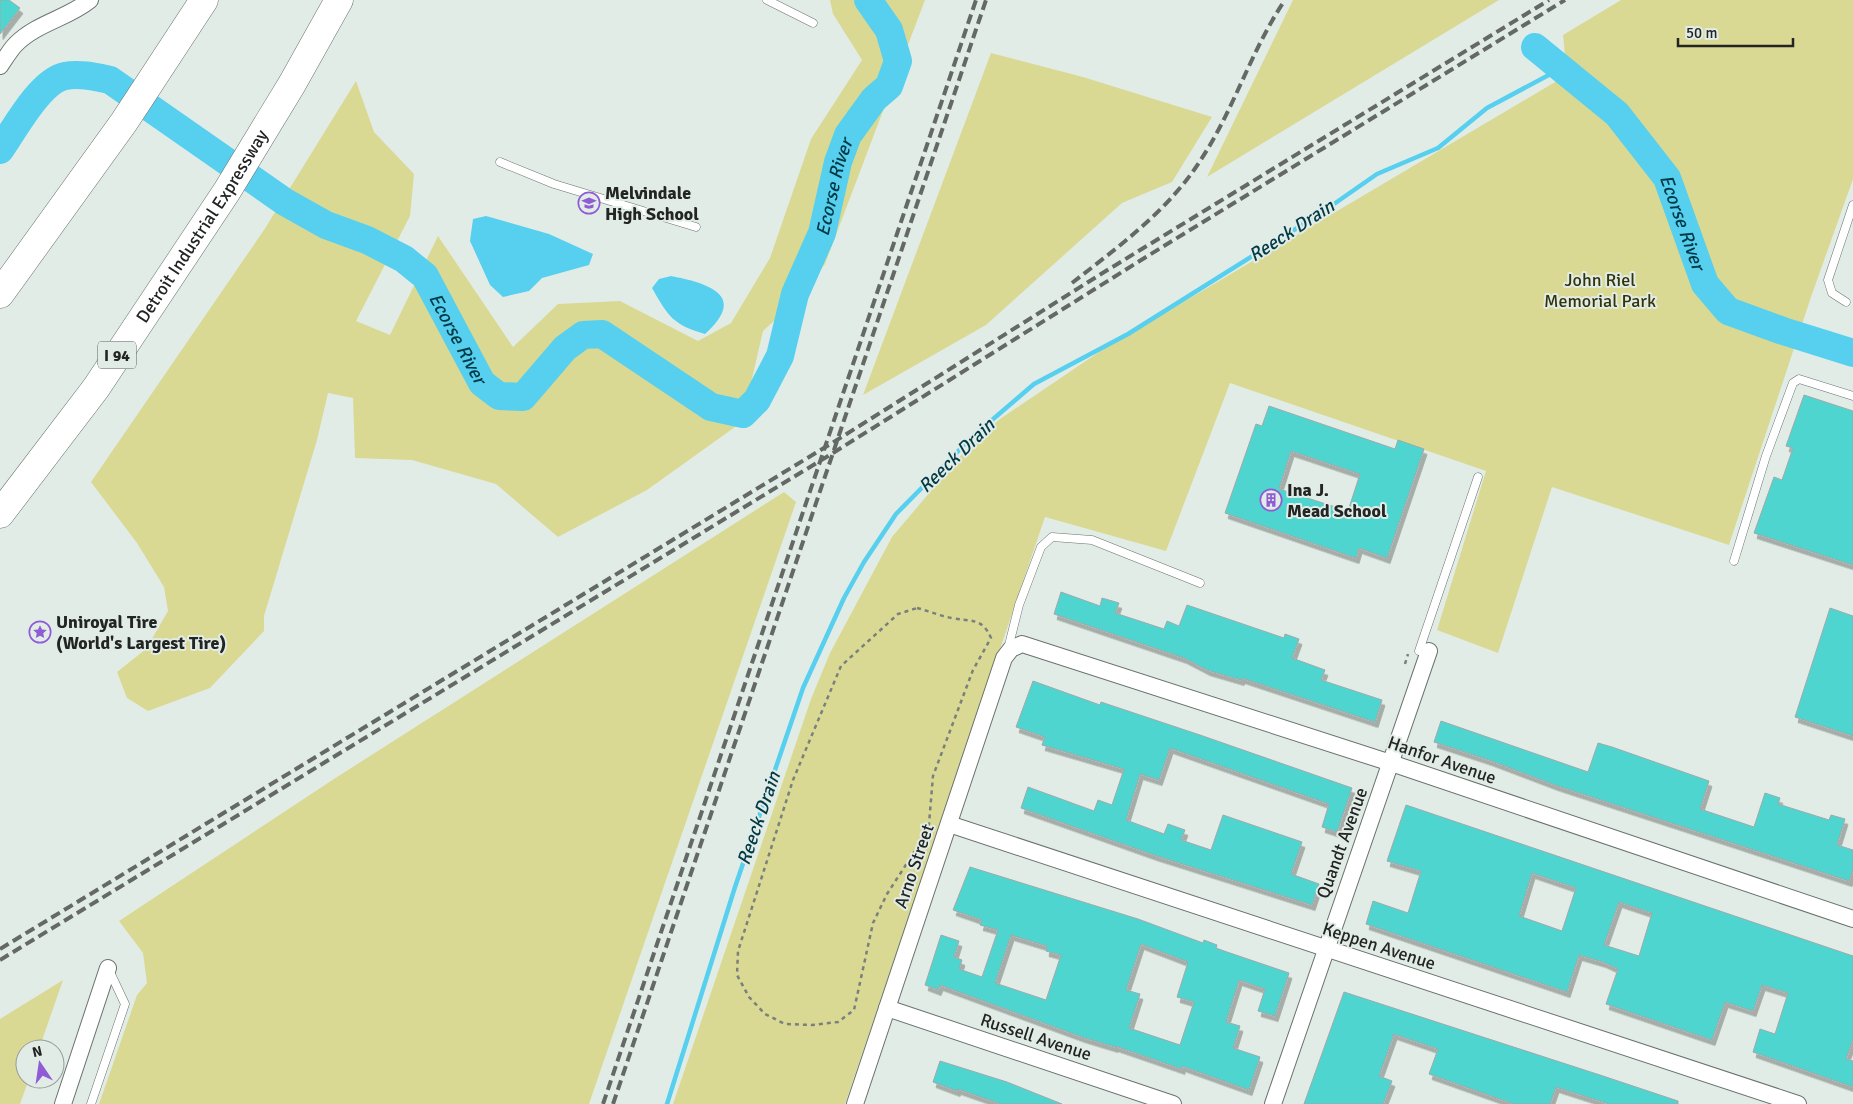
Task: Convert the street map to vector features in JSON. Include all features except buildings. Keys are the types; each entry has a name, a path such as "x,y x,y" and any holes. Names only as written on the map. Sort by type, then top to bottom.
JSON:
{"highway":[{"path":"0,294 149,86 204,0"},
{"name":"Detroit Industrial Expressway","path":"0,514 96,388 227,191 251,154 339,0"}],"street":[{"path":"0,66 16,44 43,26 77,11 90,0"},
{"name":"Hanfor Avenue","path":"1012,650 1026,644 1391,763 1853,919"},
{"name":"Arno Street","path":"855,1104 949,824 1012,650"},
{"name":"Quandt Avenue","path":"1273,1104 1391,763 1424,651"},
{"name":"Keppen Avenue","path":"949,824 1798,1104"},
{"path":"63,1104 108,968"},
{"name":"Russell Avenue","path":"887,1008 1173,1104"}],"lane":[{"path":"767,0 813,23"},
{"path":"500,162 554,184 696,227"},
{"path":"1846,302 1832,293 1828,280 1853,205"},
{"path":"1734,561 1766,456 1793,383 1799,379 1853,396"},
{"path":"1424,651 1478,477"},
{"path":"1012,650 1019,605 1041,547 1052,537 1092,540 1200,583"},
{"path":"91,1104 125,1004 108,968"}],"path":[{"path":"917,608 952,618 978,622 987,628 991,638 973,670 934,776 929,824 922,840 887,894 873,924 854,1010 838,1022 812,1026 785,1024 765,1014 749,997 737,975 738,951 793,780 830,689 841,666 898,614 917,608"},
{"path":"1405,664 1410,650"}],"green space":[{"path":"830,0 925,0 825,264 799,298 763,331 742,422 647,490 558,537 496,484 412,460 355,458 353,398 328,393 317,440 264,616 264,631 210,688 148,711 127,698 117,672 146,649 168,611 164,587 137,543 91,482 264,230 356,81 374,132 414,174 410,216 356,321 390,335 438,236 513,347 558,304 620,301 698,341 731,323 770,258 811,139 862,60 833,14"},
{"path":"1293,0 1499,0 1207,177"},
{"name":"John Riel Memorial Park","path":"1621,0 1853,0 1853,179 1811,297 1729,545 1552,487 1498,653 1437,630 1486,471 1230,383 1166,551 1045,517 845,1104 673,1104 811,699 830,653 892,537 963,453 1000,419 1099,352 1567,75 1563,35"},
{"path":"991,53 1083,77 1212,117 1172,182 1122,203 986,325 863,395"},
{"path":"784,492 796,502 589,1104 99,1104 137,995 147,983 143,953 119,921 337,777"},
{"path":"63,980 42,1039 15,1039 15,1089 25,1089 20,1104 0,1104 0,1019"}],"water":[{"path":"486,216 549,234 593,254 589,265 542,278 529,291 503,297 490,285 470,241 473,219"},
{"path":"671,276 709,287 718,293 723,300 723,309 718,321 705,334 685,327 672,318 652,288 659,279"}],"waterway":[{"name":"Ecorse River","path":"0,150 28,107 46,87 56,80 65,76 76,75 110,80 285,202 326,225 367,240 404,259 425,276 482,383 499,396 523,397 565,348 583,335 602,334 711,407 743,414 757,400 780,356 795,294 822,233 838,162 848,135 874,99 889,86 898,61 889,30 868,0"},
{"name":"Ecorse River","path":"1535,47 1617,114 1667,178 1705,284 1728,311 1853,353"},
{"name":"Reeck Drain","path":"667,1104 735,887 803,688 844,598 864,562 896,514 971,438 1034,384 1128,334 1321,213 1377,174 1438,148 1487,108 1560,69"}],"railway":[{"path":"603,1104 976,0"},
{"path":"613,1104 986,0"},
{"path":"1072,283 1158,212 1187,179 1200,161 1223,121 1262,39 1285,0"},
{"path":"0,949 837,440 1101,274 1549,0"},
{"path":"0,960 833,453 1146,257 1565,0"}],"place":[{"name":"Melvindale High School","path":"589,203"},
{"name":"Ina J. Mead School","path":"1271,500"},
{"name":"Uniroyal Tire (World's Largest Tire)","path":"40,632"}]}
